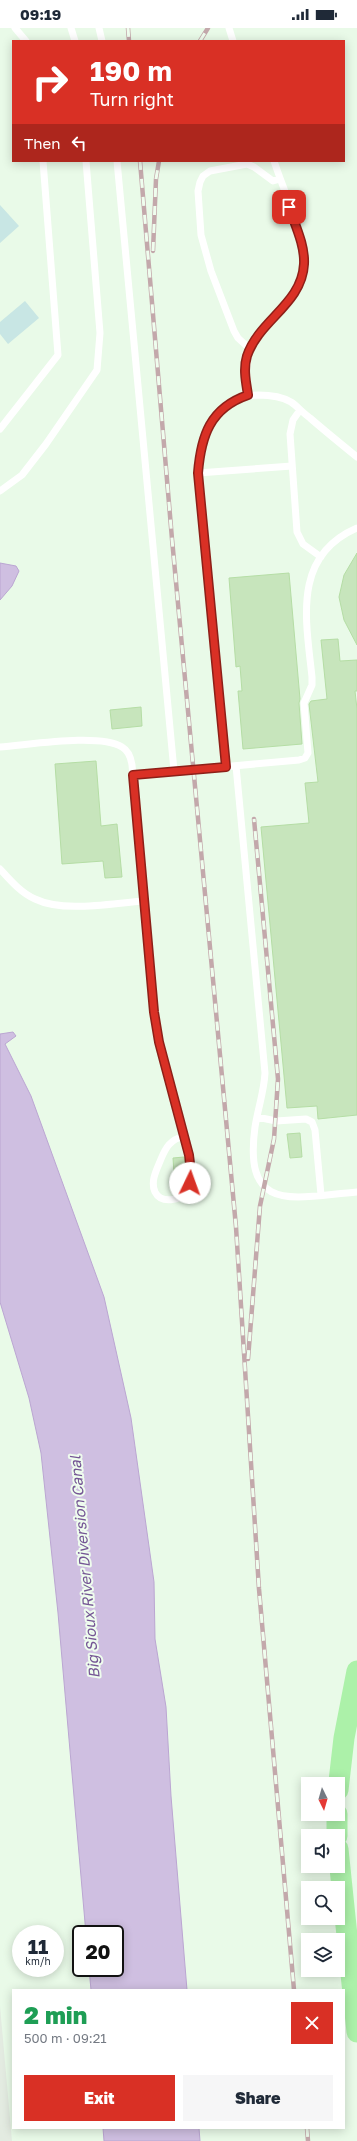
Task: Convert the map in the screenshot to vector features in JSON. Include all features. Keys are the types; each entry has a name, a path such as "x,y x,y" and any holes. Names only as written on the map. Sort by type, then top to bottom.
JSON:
{"main road":[{"path":"340,1777 345,1731 357,1672"},
{"path":"340,1873 357,2032"}],"lane":[{"path":"15,28 25,40"},
{"path":"71,28 75,40"},
{"path":"99,28 102,40"},
{"path":"229,28 233,40"},
{"path":"0,429 58,355 43,162"},
{"path":"0,491 22,475 46,444 96,370 100,333 86,162"},
{"path":"117,162 174,771"},
{"path":"248,395 245,368 250,349 263,331 292,298 300,285 303,276 303,250 274,162"},
{"path":"250,349 238,338 234,331 211,271 199,223 198,191 203,176 210,171 240,164 254,166 273,181 280,179"},
{"path":"226,767 198,473 200,453 206,433 217,415 232,400 248,395 270,395 290,402 357,457"},
{"path":"300,410 290,427 299,538 303,544 321,557"},
{"path":"198,473 292,466"},
{"path":"133,775 299,760 305,758 308,753 304,703 312,685 306,619 307,592 310,577 321,557 335,540 357,528"},
{"path":"0,747 104,741 122,746 128,751 133,775 156,1028 184,1136 190,1163 190,1183 186,1191 180,1198 166,1200 155,1193 154,1180 156,1172 167,1145 172,1140 184,1136"},
{"path":"236,766 264,1065 264,1087 254,1136 256,1176 259,1182 272,1192 281,1196 357,1192"},
{"path":"0,869 18,888 34,899 49,904 67,906 144,901"},
{"path":"258,1117 276,1121 306,1119 312,1122 315,1130 321,1195"}],"shaded area":[{"path":"0,205 19,226 0,243"},
{"path":"25,301 39,318 8,344 0,334 0,322"},
{"path":"0,2006 12,2141 0,2141"}],"water":[{"path":"0,563 16,566 19,571 12,586 0,600"},
{"name":"Big Sioux River Diversion Canal","path":"13,1032 16,1036 5,1044 31,1096 104,1297 131,1418 154,1582 155,1639 166,1707 171,1796 187,1989 91,1989 90,1977 124,1977 124,1925 85,1925 58,1613 41,1453 29,1398 0,1302 0,1034"},
{"path":"103,2129 199,2129 200,2141 104,2141"}],"building":[{"path":"357,553 357,645 344,620 339,597 344,575"},
{"path":"289,573 300,699 302,744 243,749 238,691 242,691 240,666 236,667 229,578"},
{"path":"338,639 340,661 357,660 357,691 355,691 357,709 357,1115 318,1119 317,1106 287,1108 261,827 309,823 305,783 318,782 309,704 311,701 327,699 321,640"},
{"path":"141,707 142,726 112,729 110,710"},
{"path":"96,761 101,826 117,824 122,877 105,878 103,861 62,864 55,764"},
{"path":"300,1133 302,1157 290,1158 287,1134"},
{"path":"184,1157 186,1172 174,1173 173,1158"}],"railway":[{"path":"128,28 129,40"},
{"path":"201,40 208,28"},
{"path":"140,162 172,539 236,1227 259,1589 294,1989"},
{"path":"153,251 156,179 159,162"},
{"path":"248,1359 260,1206 274,1139 278,1079 254,819"},
{"path":"307,2129 308,2141"}],"route":[{"path":"190,1183 191,1172 189,1155 156,1028 133,775 226,767 198,473 200,453 206,433 217,415 232,400 248,395 245,368 247,356 252,345 292,298 300,285 303,276 303,250 289,207"}]}
